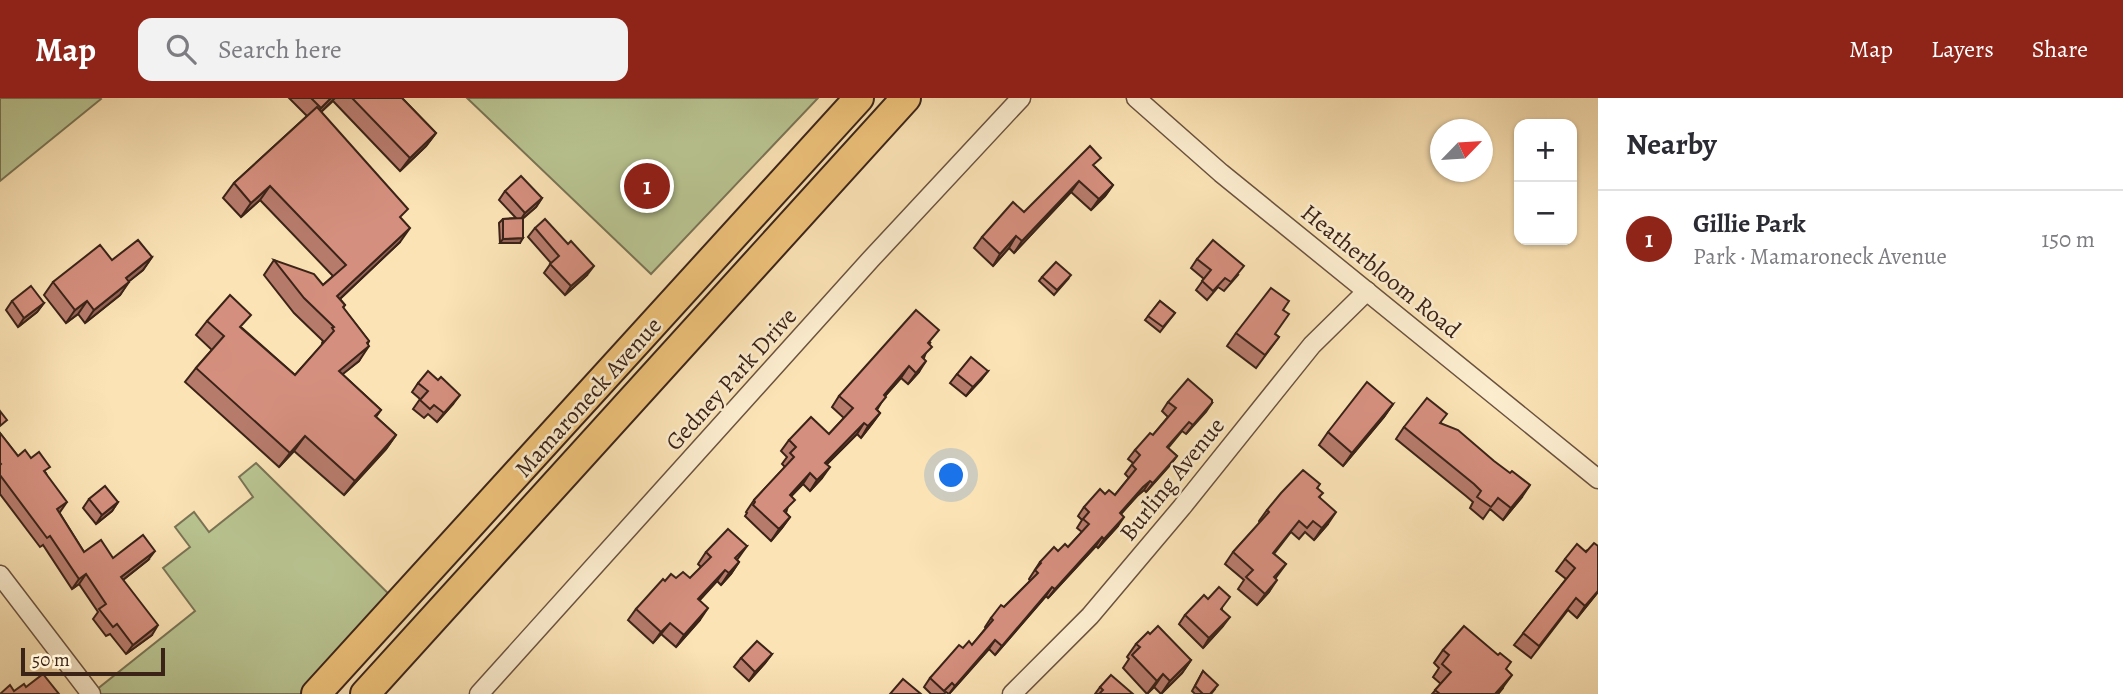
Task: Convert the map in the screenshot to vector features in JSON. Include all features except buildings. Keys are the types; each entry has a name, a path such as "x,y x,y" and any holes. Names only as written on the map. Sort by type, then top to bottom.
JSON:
{"main road":[{"name":"Mamaroneck Avenue","path":"316,694 859,98"},
{"name":"Mamaroneck Avenue","path":"365,694 906,98"}],"street":[{"name":"Gedney Park Drive","path":"479,694 862,269 1021,98"},
{"name":"Heatherbloom Road","path":"1136,98 1221,173 1598,479"},
{"name":"Burling Avenue","path":"1012,694 1090,616 1312,345 1367,291"},
{"path":"0,575 91,694"}],"green space":[{"path":"0,98 100,98 101,99 0,181"},
{"path":"467,98 818,98 651,274"},
{"path":"256,463 399,604 316,694 91,694 195,611 163,568 190,547 175,527 194,512 209,532 253,497 239,477"}],"place":[{"name":"Gillie Park","path":"647,186"}]}
